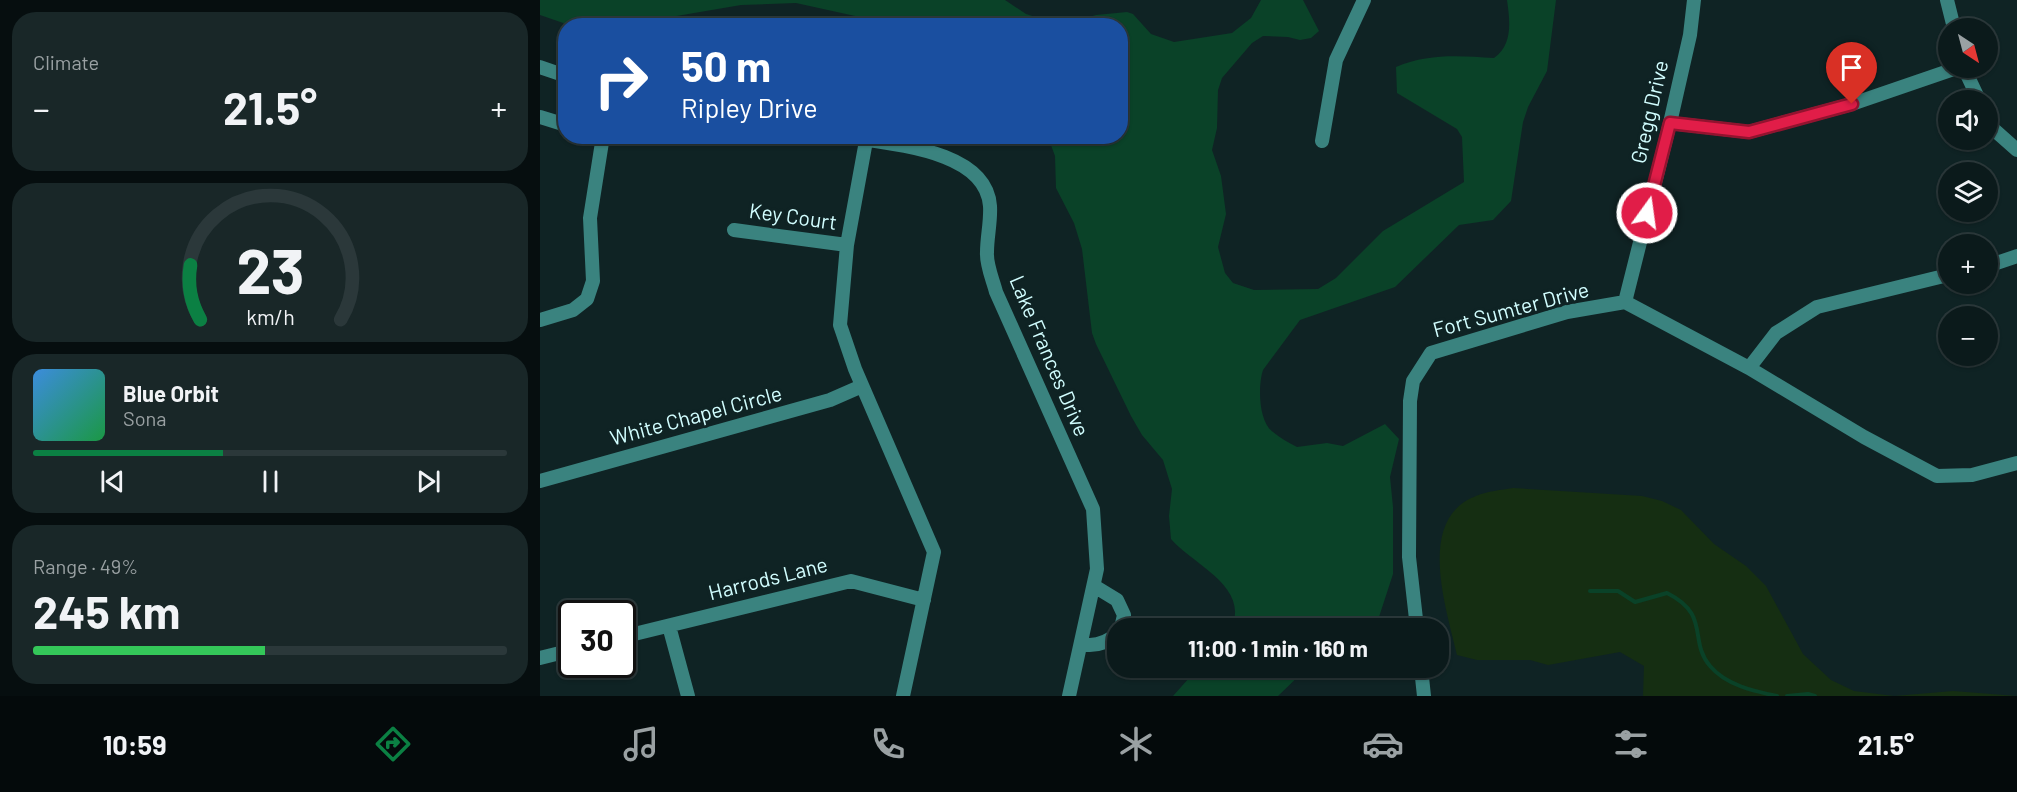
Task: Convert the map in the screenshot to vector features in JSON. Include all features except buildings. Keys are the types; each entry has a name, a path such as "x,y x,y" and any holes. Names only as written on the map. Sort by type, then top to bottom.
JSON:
{"street":[{"path":"1322,141 1336,60 1364,0"},
{"name":"Gregg Drive","path":"1624,302 1670,123 1690,35 1695,0"},
{"path":"1947,0 1952,18"},
{"path":"540,67 558,73"},
{"path":"1670,123 1749,132 1852,104 1938,75"},
{"path":"540,117 558,122"},
{"path":"1998,133 2017,150"},
{"path":"540,320 573,310 587,299 593,281 590,218 602,144"},
{"path":"865,144 847,245 840,325 862,386 934,552 903,696"},
{"name":"Lake Frances Drive","path":"881,144 954,159 971,170 987,189 990,206 986,255 996,292 1093,509 1097,569 1069,696"},
{"name":"Key Court","path":"734,230 847,245"},
{"path":"1998,263 2017,256"},
{"path":"1749,368 1776,333 1817,307 1938,277"},
{"path":"1624,302 1749,368 1864,437 1937,476 1972,475 2017,463"},
{"name":"Fort Sumter Drive","path":"1416,618 1409,557 1410,401 1413,381 1420,366 1431,353 1567,312 1624,302"},
{"name":"White Chapel Circle","path":"540,481 830,400 862,386"},
{"name":"Harrods Lane","path":"636,634 851,580 924,600"},
{"path":"1094,586 1117,600 1123,618"},
{"path":"669,626 688,696"},
{"path":"1081,644 1093,646 1107,640"},
{"path":"540,658 558,654"},
{"path":"1422,678 1424,696"}],"shaded area":[{"path":"540,0 1005,0 1026,14 1039,18 864,18 796,3 741,5 665,18 558,18 558,21 540,15"},
{"path":"1261,0 1303,0 1319,31 1311,38 1300,40 1263,36 1252,43 1222,78 1218,90 1217,128 1212,150 1221,176 1226,214 1218,247 1225,273 1233,283 1254,290 1318,289 1336,278 1383,231 1464,182 1462,137 1457,129 1397,93 1396,67 1433,57 1494,58 1500,53 1509,32 1507,0 1556,0 1547,71 1528,107 1523,122 1511,201 1493,220 1459,225 1395,287 1300,320 1263,370 1260,402 1264,420 1273,432 1297,447 1327,443 1343,446 1385,424 1399,439 1390,477 1393,507 1393,574 1379,617 1234,618 1233,600 1226,588 1171,539 1169,516 1172,489 1163,460 1142,435 1131,416 1096,344 1092,333 1082,249 1074,223 1056,188 1055,156 1051,144 1128,144 1128,18 1086,18 1127,12 1133,14 1151,34 1174,42 1232,33 1251,18"},
{"path":"1513,488 1642,496 1662,501 1681,510 1714,544 1746,566 1766,586 1803,654 1831,680 1854,691 1894,696 1643,696 1644,666 1620,652 1548,665 1530,660 1477,660 1457,655 1443,591 1440,567 1441,545 1446,524 1457,508 1476,496"},
{"path":"1189,678 1297,678 1278,696 1173,696"},
{"path":"1953,691 2017,696 1894,696"}],"waterway":[{"path":"1590,591 1618,591 1635,602 1667,593 1681,601 1689,610 1697,628 1700,647 1716,673 1732,683 1777,696"},
{"path":"1787,696 1808,694 1815,696"}],"route":[{"path":"1647,213 1670,123 1749,132 1852,104"}]}
